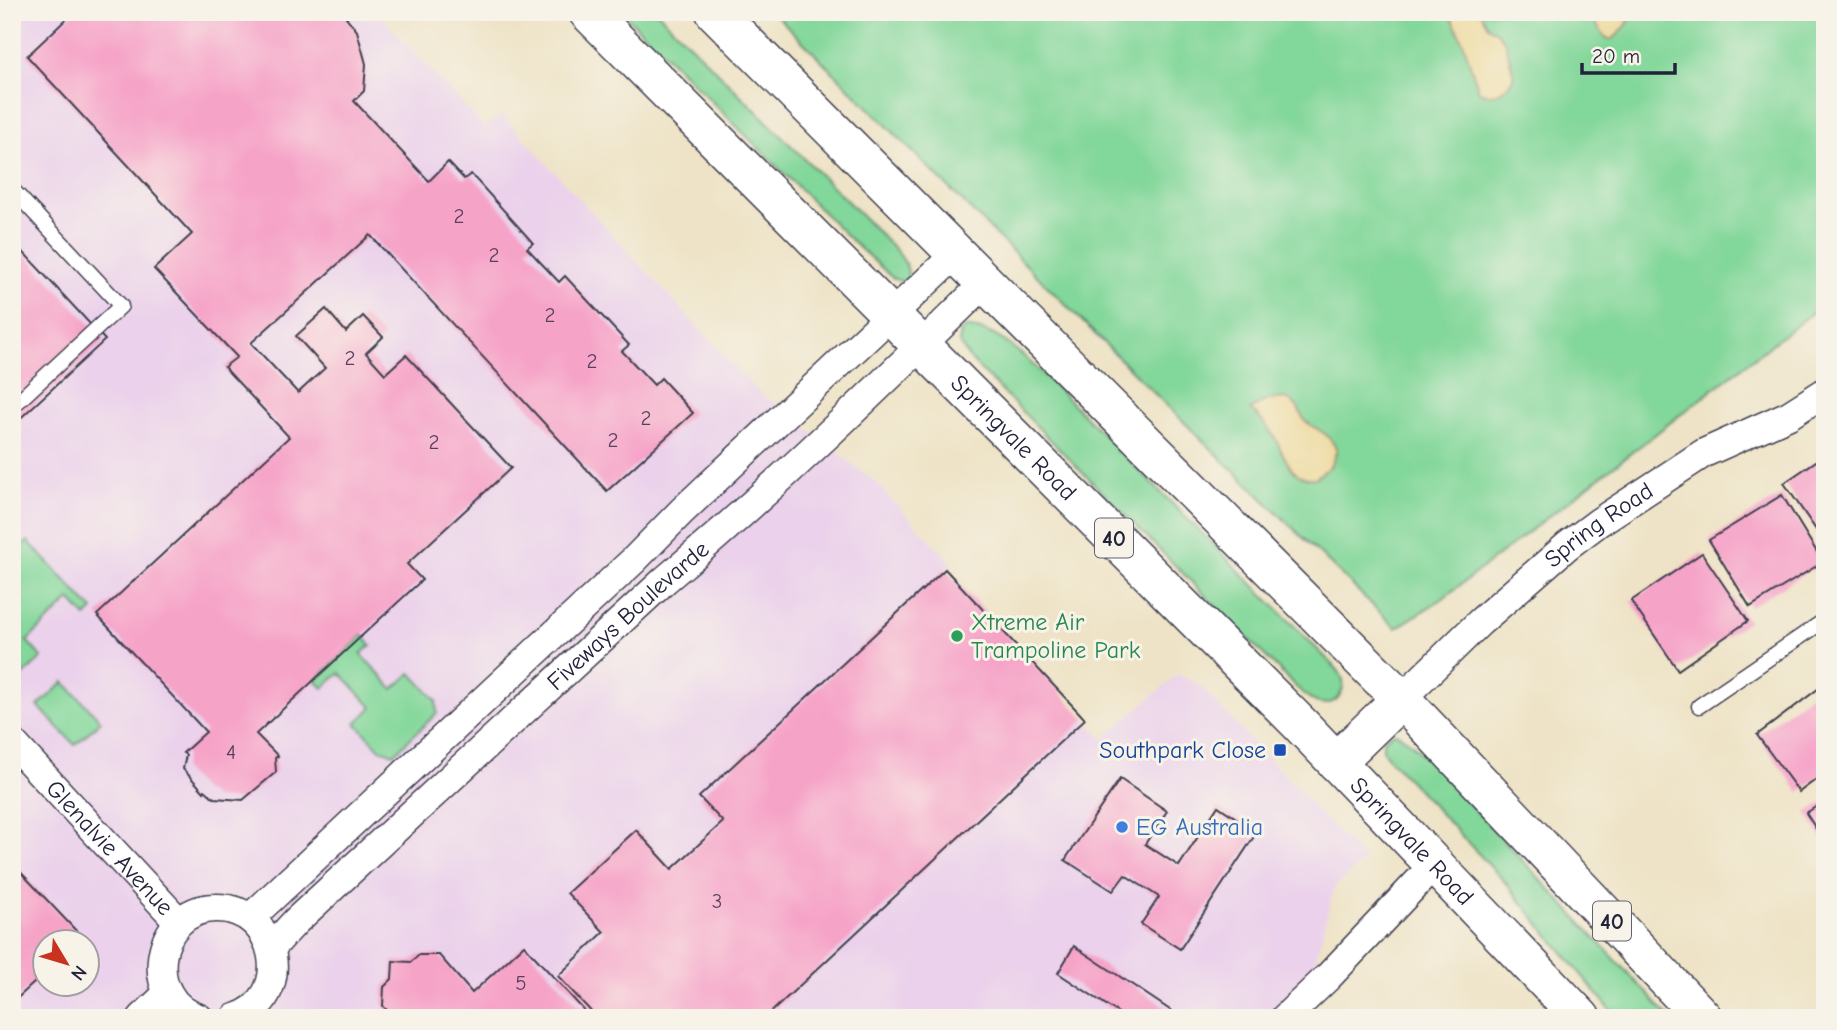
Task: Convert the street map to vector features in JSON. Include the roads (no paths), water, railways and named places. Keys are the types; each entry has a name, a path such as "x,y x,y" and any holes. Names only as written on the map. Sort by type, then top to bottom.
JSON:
{"highway":[{"name":"Springvale Road","path":"589,12 1336,762 1581,1018"},
{"name":"40","path":"715,12 1401,699 1703,1018"},
{"path":"1336,762 1401,699"}],"street":[{"name":"Fiveways Boulevarde","path":"271,947 493,715 891,315 956,254"},
{"name":"Fiveways Boulevarde","path":"250,918 493,715 728,527 985,283"},
{"name":"Spring Road","path":"1401,699 1480,622 1567,546 1599,522 1704,453 1789,415 1825,392"},
{"name":"Glenalvie Avenue","path":"12,742 179,922"},
{"path":"1285,1018 1329,976 1434,865"},
{"path":"194,1017 183,1010 168,993 161,975 161,956 167,937 179,922 195,912 214,908 232,910 250,918 259,926 271,947 273,972 265,995 254,1007 235,1018"},
{"path":"142,1018 168,993"}],"lane":[{"path":"12,189 121,306 12,407"},
{"path":"1699,706 1825,620"}],"place":[{"name":"Xtreme Air Trampoline Park","path":"957,636"},
{"name":"Southpark Close","path":"1280,750"},
{"name":"EG Australia","path":"1122,827"}]}
